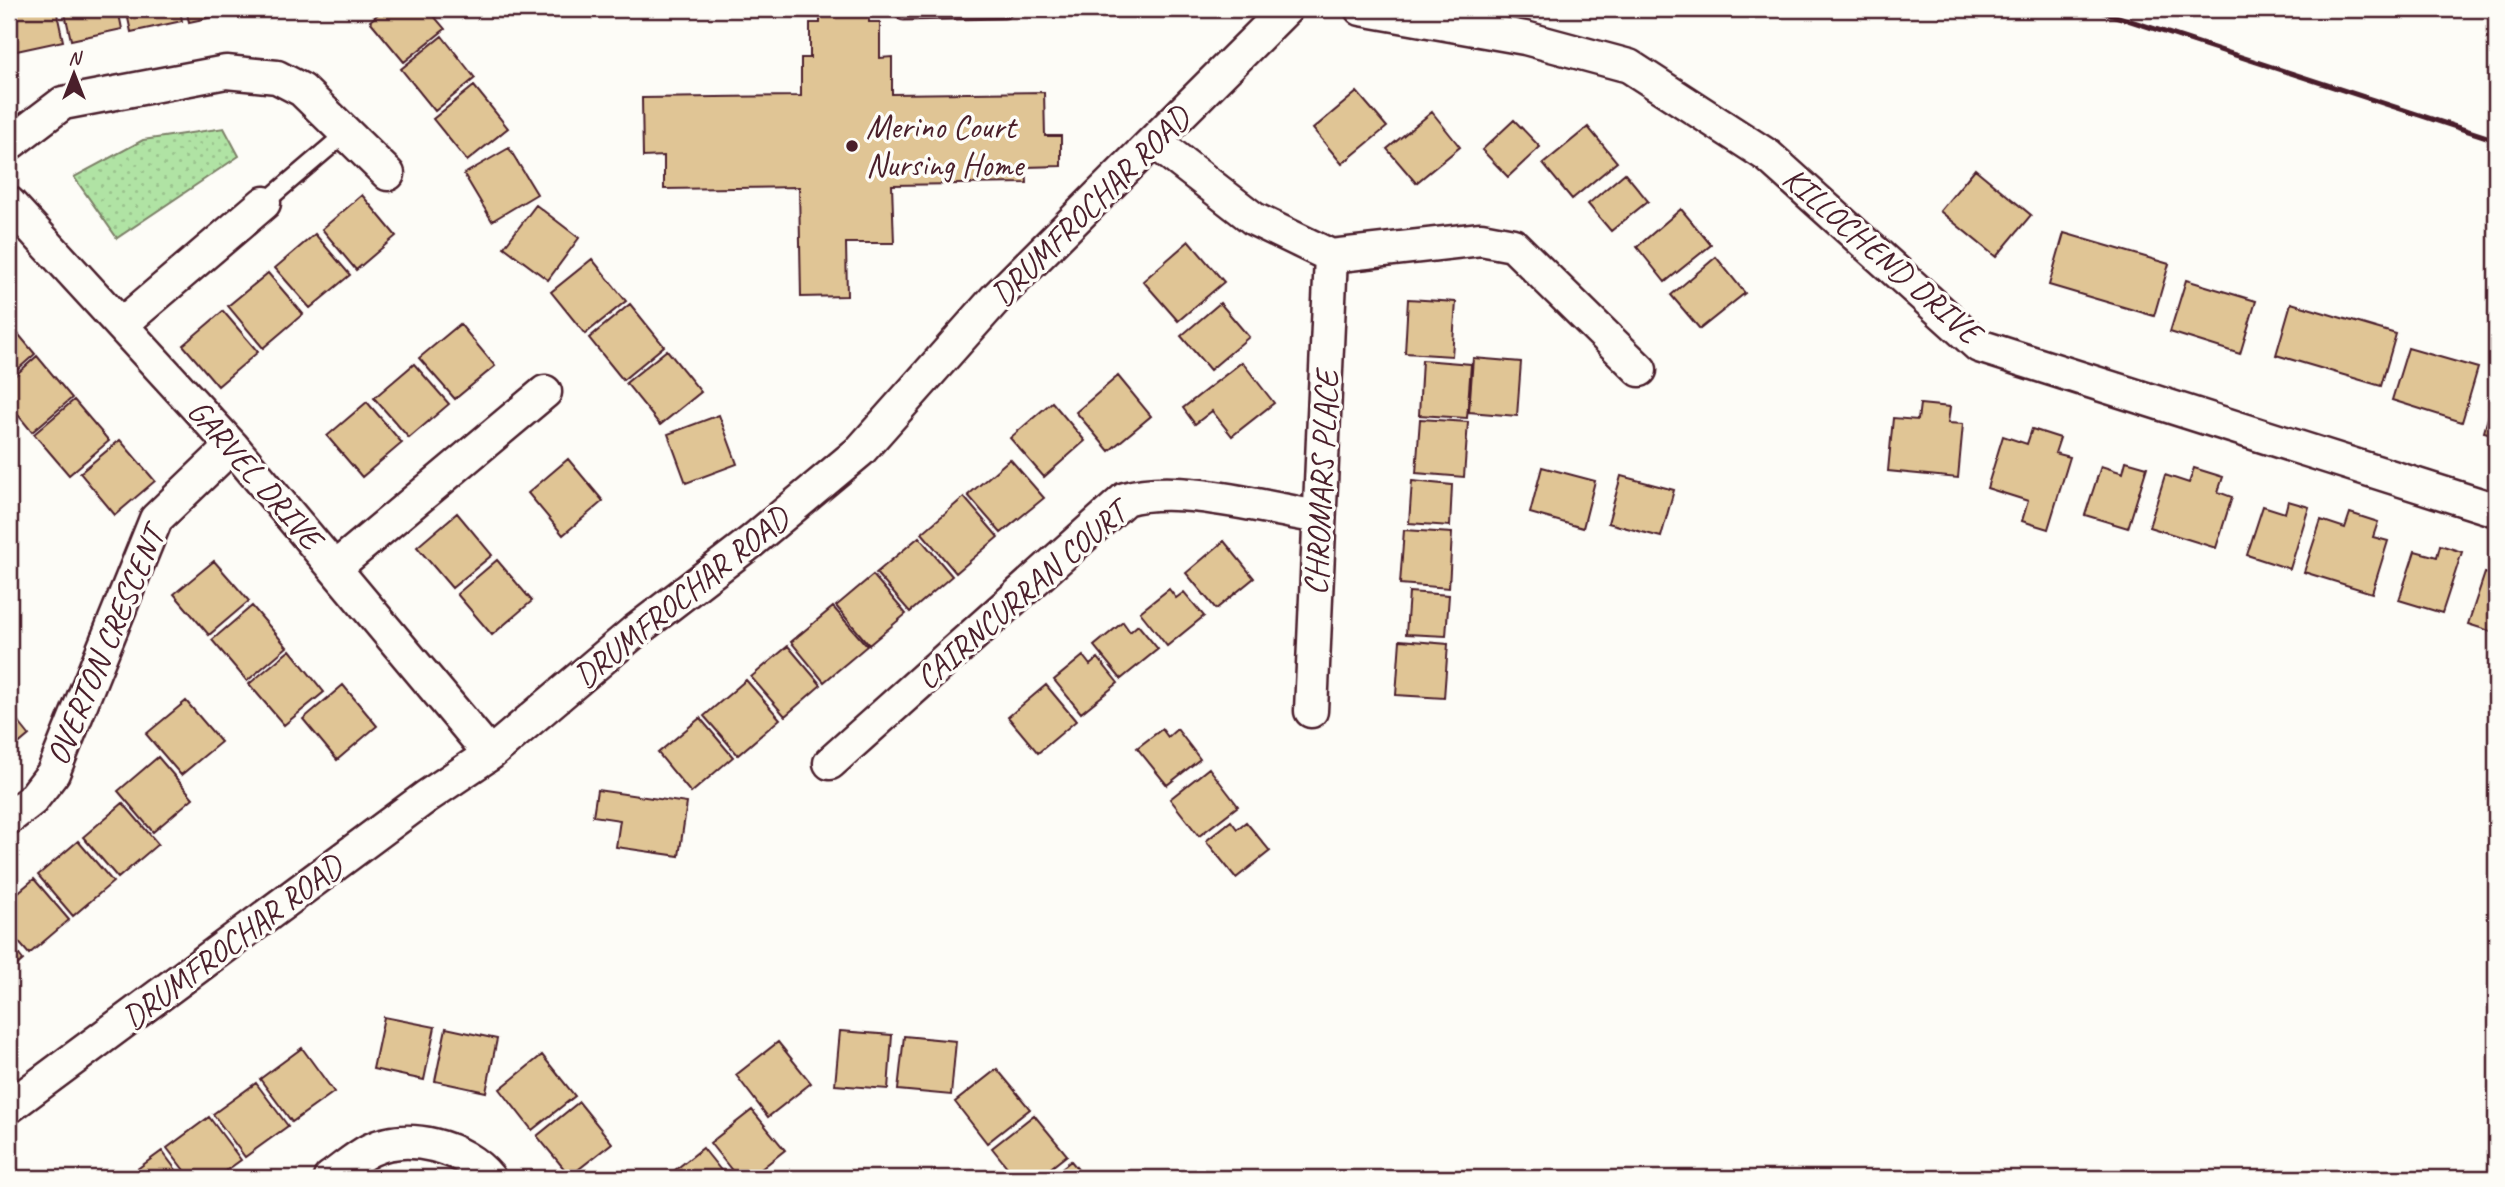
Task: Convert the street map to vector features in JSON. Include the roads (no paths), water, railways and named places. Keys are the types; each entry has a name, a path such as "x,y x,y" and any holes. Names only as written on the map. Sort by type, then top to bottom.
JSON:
{"street":[{"name":"KILLOCHEND DRIVE","path":"1361,9 1525,38 1629,66 1768,156 1979,346 2496,510"},
{"name":"DRUMFROCHAR ROAD","path":"9,1107 426,797 490,754 634,632 751,542 860,451 996,298 1155,142 1277,12"},
{"path":"9,144 63,103 226,72 277,77 302,90 388,174"},
{"path":"1155,142 1254,219 1331,256 1481,239 1514,245 1640,370"},
{"name":"GARVEL DRIVE","path":"9,203 232,446 490,754"},
{"path":"121,325 264,203"},
{"name":"CHROMARS PLACE","path":"1311,711 1331,256"},
{"path":"336,567 545,392"},
{"name":"OVERTON CRESCENT","path":"9,818 32,800 53,773 156,519 232,446"},
{"name":"CAIRNCURRAN COURT","path":"830,763 1125,499 1147,492 1173,493 1319,517"},
{"path":"330,1178 371,1150 409,1141 452,1150 489,1178"}],"lane":[{"path":"904,11 1004,9"},
{"path":"264,203 346,133"}],"railway":[{"path":"2094,9 2496,140"}],"place":[{"name":"Merino Court Nursing Home","path":"852,146"}]}
